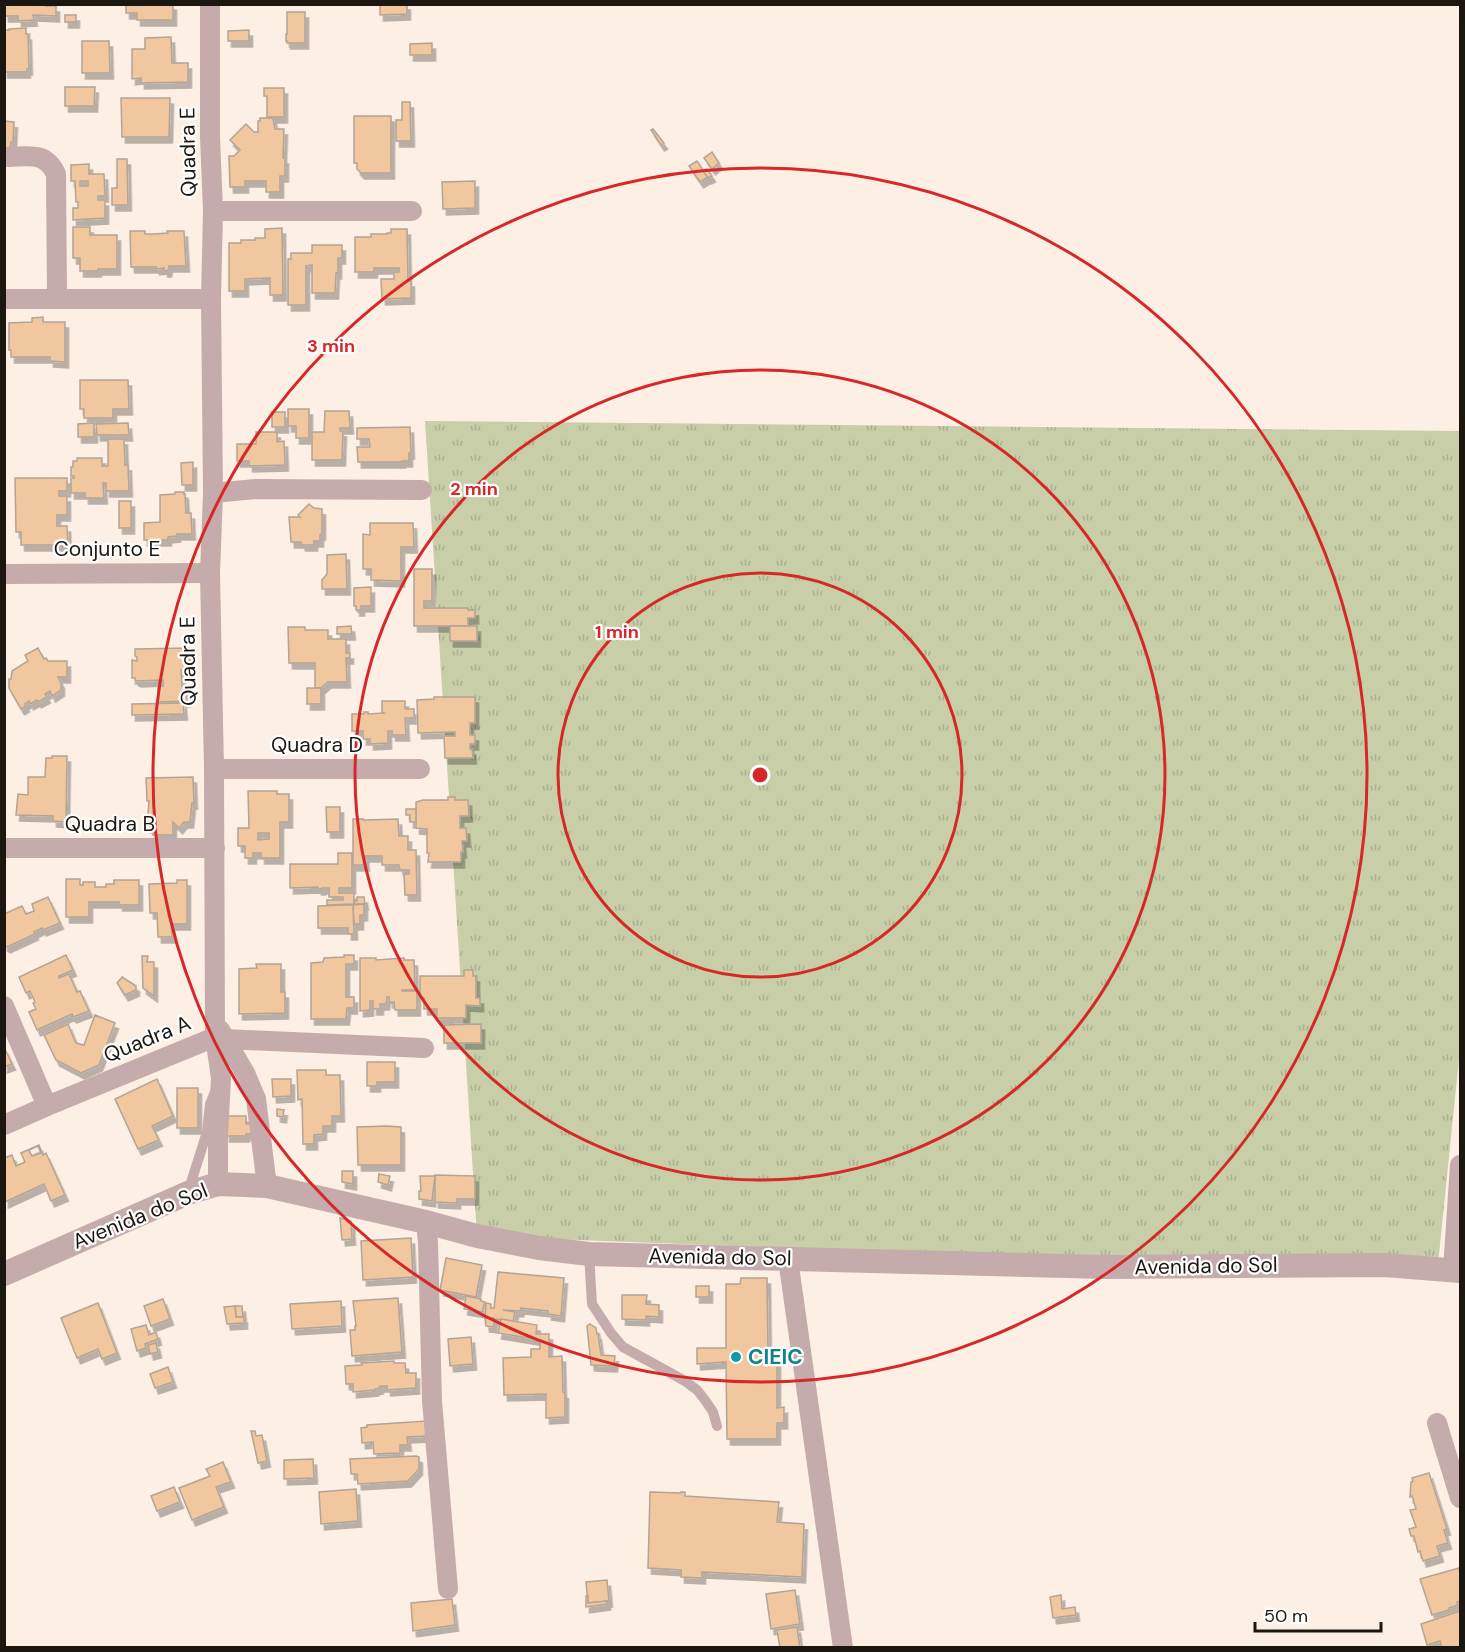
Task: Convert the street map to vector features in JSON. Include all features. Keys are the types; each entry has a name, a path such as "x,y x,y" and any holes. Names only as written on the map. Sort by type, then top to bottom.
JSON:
{"street":[{"name":"Quadra E","path":"210,4 210,137 213,211 211,299 213,493 210,573 218,1033 221,1078 218,1184"},
{"path":"4,157 41,157 51,163 56,174 57,298"},
{"path":"213,211 412,211"},
{"path":"4,299 211,299"},
{"path":"213,493 256,489 422,490"},
{"name":"Conjunto E","path":"4,574 210,573"},
{"name":"Quadra D","path":"214,769 420,769"},
{"name":"Quadra B","path":"4,848 215,848"},
{"path":"4,1006 47,1106"},
{"path":"218,1033 245,1073 256,1099 267,1186"},
{"name":"Quadra A","path":"4,1125 218,1033 424,1048"},
{"path":"1457,1270 1461,1165"},
{"name":"Avenida do Sol","path":"4,1274 188,1193 218,1184 267,1186 426,1222 477,1236 539,1248 589,1254 1105,1267 1385,1264 1457,1270"},
{"path":"426,1222 432,1401 448,1589"},
{"path":"788,1258 843,1647"},
{"path":"1437,1424 1461,1498"}],"lane":[{"path":"188,1193 207,1132 210,1104 221,1078"},
{"path":"589,1254 592,1304 611,1333 623,1347 697,1390 712,1412 717,1426"}],"green space":[{"path":"425,421 1460,431 1460,1049 1437,1274 477,1236"}],"building":[{"path":"4,4 56,6 56,16 33,15 34,20 18,21 18,16 5,16"},
{"path":"126,4 173,4 173,20 137,20 137,13 126,13"},
{"path":"380,4 407,4 407,14 380,15"},
{"path":"287,12 305,12 305,43 287,43"},
{"path":"65,15 76,15 76,22 65,22"},
{"path":"26,28 29,69 27,72 4,72 4,30"},
{"path":"249,30 249,41 228,41 228,31"},
{"path":"171,37 172,63 188,63 188,82 141,83 141,78 132,79 132,49 145,49 145,38"},
{"path":"82,41 109,41 110,73 82,73"},
{"path":"432,43 432,55 410,55 410,44"},
{"path":"65,87 95,87 94,106 65,106"},
{"path":"264,88 284,88 284,117 267,117 267,96 264,96"},
{"path":"121,98 170,98 169,137 122,137"},
{"path":"402,102 410,102 411,141 396,141 396,120 402,120"},
{"path":"354,116 391,116 391,173 361,173 357,169 357,163 354,163"},
{"path":"260,118 273,118 275,129 284,129 285,176 280,176 280,192 266,192 266,181 245,181 245,187 230,187 229,156 234,156 240,150 230,140 246,124 254,132 258,132"},
{"path":"4,121 14,122 13,142 11,142 10,150 4,150"},
{"path":"653,129 664,143 661,145 651,130"},
{"path":"712,152 719,163 712,169 704,158"},
{"path":"117,159 127,159 128,205 112,205 112,188 117,188"},
{"path":"697,161 708,177 700,182 689,166"},
{"path":"89,164 89,174 104,174 105,196 98,196 98,200 105,200 105,218 73,220 73,208 78,208 78,202 76,202 75,181 71,181 71,165","holes":["80,181 88,181 88,186 80,186"]},
{"path":"707,169 712,176 708,178 703,171"},
{"path":"475,181 475,208 443,209 442,182"},
{"path":"73,227 90,227 90,235 117,235 117,269 80,271 80,258 73,258"},
{"path":"282,228 283,295 270,295 270,278 245,279 245,291 229,291 229,243 265,238 265,229"},
{"path":"391,229 407,229 408,281 411,281 411,298 382,299 381,279 394,279 394,272 399,272 399,268 374,268 374,272 355,272 355,237 387,234 391,233"},
{"path":"130,231 145,231 145,234 153,234 184,231 186,266 169,266 168,271 164,271 164,268 156,269 156,267 131,267"},
{"path":"312,245 342,245 342,258 338,258 335,293 312,293 312,265 306,266 306,305 288,305 288,259 291,259 291,253 312,253"},
{"path":"43,317 43,322 65,322 65,362 50,361 50,357 11,357 9,323 32,322 32,318"},
{"path":"80,380 128,380 129,409 113,409 113,418 84,418 84,409 80,409"},
{"path":"288,409 309,409 309,438 296,438 296,426 288,426"},
{"path":"325,411 349,411 350,428 340,428 340,431 343,431 342,460 312,460 312,432 324,432"},
{"path":"272,412 285,412 285,427 272,427"},
{"path":"94,423 94,437 78,437 78,424"},
{"path":"128,423 129,435 97,435 96,424"},
{"path":"410,427 409,461 358,462 357,447 370,447 369,439 357,439 357,428"},
{"path":"256,432 277,432 277,442 284,441 285,465 249,466 249,461 237,461 237,444 256,444"},
{"path":"108,439 124,439 129,491 106,491 106,483 103,483 104,498 85,498 85,493 71,493 71,478 74,478 71,476 73,461 77,461 77,458 102,458 102,466 108,466"},
{"path":"193,462 193,485 182,485 181,463"},
{"path":"15,478 67,478 67,491 59,491 59,496 67,496 67,515 57,515 57,526 67,526 68,545 21,545 21,532 16,532"},
{"path":"175,492 185,494 186,513 191,513 192,534 177,534 177,536 168,537 168,540 144,540 144,523 160,522 160,495 175,494"},
{"path":"119,501 131,501 131,528 119,528"},
{"path":"309,504 314,508 322,509 320,541 314,541 314,545 291,542 289,517 300,517 298,515"},
{"path":"370,523 413,523 414,547 401,547 401,581 371,580 371,569 363,569 363,534 370,535"},
{"path":"346,554 347,589 322,589 322,580 327,574 327,555"},
{"path":"414,569 432,569 432,601 424,601 424,608 475,610 475,618 468,618 468,626 414,626"},
{"path":"371,587 371,606 361,606 361,610 356,610 354,588"},
{"path":"351,626 352,634 337,634 337,627"},
{"path":"450,626 477,626 477,641 450,641"},
{"path":"288,627 328,630 328,639 346,639 346,653 350,653 350,658 346,658 347,682 328,682 321,688 315,688 315,663 289,663"},
{"path":"38,648 44,659 48,661 67,661 67,677 58,677 61,690 52,696 50,691 45,694 47,697 30,704 29,701 21,709 9,688 9,679 11,679 12,671 28,661 25,655"},
{"path":"189,648 190,670 181,670 182,686 187,686 187,701 158,702 158,686 163,686 163,680 138,681 132,678 132,660 137,661 135,649"},
{"path":"307,688 321,688 321,704 307,704"},
{"path":"434,697 475,697 475,723 470,723 470,735 475,735 475,744 470,744 473,758 445,758 444,736 455,736 455,732 418,733 417,700 434,699"},
{"path":"382,701 405,701 405,709 414,709 414,718 405,718 406,735 392,735 392,731 388,731 388,743 370,744 370,739 363,739 363,731 352,731 352,714 384,713 382,712"},
{"path":"183,703 184,714 132,715 132,704"},
{"path":"52,756 67,756 66,822 53,821 53,816 16,815 18,794 28,795 28,777 45,777 46,758 52,758"},
{"path":"193,777 194,803 192,803 190,822 184,822 179,828 173,822 173,835 153,835 153,827 147,827 149,801 147,801 146,778"},
{"path":"248,791 277,791 277,794 289,794 289,822 280,822 280,858 261,858 261,853 253,853 253,858 245,858 245,846 238,846 238,828 249,828","holes":["258,833 269,833 269,839 258,840"]},
{"path":"448,797 455,797 455,800 468,800 469,816 460,816 460,828 466,828 467,841 462,841 461,862 428,862 427,829 416,828 416,802 448,800"},
{"path":"326,807 340,807 340,832 327,832"},
{"path":"406,809 416,809 416,822 410,822 410,815 406,815"},
{"path":"353,819 398,819 399,836 408,836 408,850 416,850 417,895 405,895 404,874 409,874 409,870 400,870 399,865 382,865 382,856 365,856 366,865 353,865"},
{"path":"338,853 352,853 352,888 339,888 339,893 354,893 354,904 327,905 327,900 343,900 343,897 329,897 329,888 290,888 290,864 338,864"},
{"path":"66,879 80,879 80,885 83,885 83,882 95,882 95,887 106,887 106,884 114,884 114,880 139,880 139,905 89,902 89,917 66,917"},
{"path":"177,880 187,880 187,924 171,924 172,937 158,937 157,913 150,913 149,884 177,883"},
{"path":"48,897 60,923 43,930 42,928 34,932 35,934 7,947 4,945 4,914 22,906 26,914 34,911 32,904"},
{"path":"357,897 364,897 365,904 354,904"},
{"path":"364,904 364,915 360,915 360,924 354,924 353,905"},
{"path":"353,905 354,934 348,934 348,928 318,928 318,906"},
{"path":"66,955 73,970 59,978 69,974 89,1011 73,1017 72,1014 37,1030 29,1012 36,1009 33,1003 35,1002 30,991 26,993 19,977"},
{"path":"344,955 354,955 354,964 346,964 346,997 354,997 354,1008 347,1008 346,1019 311,1019 311,963 323,962 324,958 344,957"},
{"path":"142,956 148,956 147,962 154,962 154,996 143,988"},
{"path":"360,958 414,960 415,990 402,991 417,991 417,1010 395,1010 394,1002 389,1002 389,997 387,997 386,1004 380,1004 380,1009 373,1009 373,1001 370,1001 370,1010 360,1011"},
{"path":"256,964 281,964 281,992 285,992 285,1013 239,1014 239,969 257,968"},
{"path":"464,970 473,970 473,976 476,976 476,998 480,998 480,1006 466,1005 466,1018 437,1018 437,1009 424,1009 424,998 420,997 420,976 464,976"},
{"path":"122,977 136,986 136,990 125,995 117,983"},
{"path":"95,1015 115,1023 99,1065 81,1073 56,1060 44,1035 68,1024 76,1043 84,1045"},
{"path":"481,1024 481,1043 444,1043 444,1025"},
{"path":"4,1047 12,1064 4,1067"},
{"path":"367,1062 395,1062 395,1082 377,1082 377,1086 367,1086"},
{"path":"297,1070 326,1070 326,1075 340,1075 341,1116 332,1116 332,1126 323,1126 323,1134 314,1135 314,1144 303,1144 302,1099 298,1100"},
{"path":"157,1079 173,1116 152,1126 159,1140 138,1149 115,1099"},
{"path":"272,1079 291,1079 291,1096 273,1097"},
{"path":"177,1088 198,1088 198,1128 177,1128"},
{"path":"277,1109 284,1110 283,1117 277,1116"},
{"path":"226,1116 246,1116 246,1124 265,1124 267,1134 226,1136"},
{"path":"357,1127 401,1127 401,1165 358,1165"},
{"path":"39,1145 43,1155 46,1153 65,1195 51,1201 44,1184 5,1202 4,1158 12,1155 16,1166 25,1162 21,1153","holes":["38,1146 41,1153 32,1156 29,1150"]},
{"path":"342,1171 353,1171 353,1184 342,1182"},
{"path":"379,1174 390,1176 388,1185 378,1182"},
{"path":"435,1175 475,1176 475,1199 457,1199 457,1203 435,1202"},
{"path":"420,1176 435,1176 432,1201 419,1199"},
{"path":"340,1218 351,1221 352,1239 342,1240"},
{"path":"411,1238 413,1277 363,1280 361,1241"},
{"path":"446,1258 482,1265 476,1297 440,1290"},
{"path":"498,1272 564,1278 561,1316 548,1314 548,1311 521,1308 520,1311 503,1310 515,1312 513,1321 485,1318 486,1303 491,1304 491,1308 494,1308"},
{"name":"CIEIC","path":"741,1278 767,1278 768,1353 774,1353 774,1361 777,1361 777,1408 784,1407 784,1423 777,1423 777,1439 727,1439 726,1362 697,1364 697,1348 726,1348 726,1284 740,1284"},
{"path":"696,1286 709,1286 709,1297 696,1297"},
{"path":"622,1295 647,1295 646,1304 659,1305 659,1317 646,1316 646,1320 622,1319"},
{"path":"466,1296 485,1302 482,1312 464,1309"},
{"path":"398,1298 402,1352 352,1356 350,1330 355,1330 356,1326 353,1301"},
{"path":"163,1299 170,1319 151,1326 144,1306"},
{"path":"341,1301 342,1326 292,1329 290,1304"},
{"path":"98,1303 117,1353 102,1359 98,1349 77,1358 61,1318"},
{"path":"235,1306 242,1306 243,1317 236,1317"},
{"path":"235,1306 236,1317 244,1317 244,1323 227,1324 224,1307"},
{"path":"485,1318 494,1318 494,1327 486,1326"},
{"path":"501,1319 537,1325 536,1334 549,1334 549,1357 562,1356 565,1417 546,1418 546,1394 504,1395 503,1358 531,1357 531,1349 540,1349 540,1341 498,1333"},
{"path":"590,1324 596,1328 601,1355 615,1356 614,1366 591,1365 587,1326"},
{"path":"146,1325 149,1335 156,1332 158,1339 145,1344 146,1348 137,1351 131,1329"},
{"path":"471,1337 473,1364 450,1366 448,1339"},
{"path":"156,1343 158,1352 150,1354 148,1345"},
{"path":"394,1361 394,1363 405,1363 406,1373 416,1373 416,1388 387,1390 387,1386 380,1386 375,1390 353,1392 353,1384 346,1384 345,1366"},
{"path":"168,1367 173,1382 155,1388 150,1374"},
{"path":"426,1421 427,1436 407,1437 408,1445 400,1445 400,1453 374,1454 373,1442 362,1443 361,1428 367,1425"},
{"path":"251,1431 255,1431 256,1436 262,1435 267,1461 258,1463"},
{"path":"419,1457 419,1469 408,1481 358,1484 357,1474 351,1474 350,1459"},
{"path":"313,1459 314,1478 284,1479 284,1460"},
{"path":"223,1462 231,1482 216,1487 224,1507 192,1520 179,1488 210,1476 206,1469"},
{"path":"1429,1473 1447,1529 1444,1530 1448,1543 1437,1546 1440,1556 1423,1561 1409,1529 1416,1527 1410,1510 1416,1509 1412,1496 1410,1497 1411,1482 1412,1478"},
{"path":"174,1487 180,1502 157,1511 151,1496"},
{"path":"356,1489 358,1521 321,1524 319,1492"},
{"path":"650,1492 685,1492 685,1496 779,1502 777,1522 804,1524 802,1577 702,1572 702,1578 681,1577 681,1570 648,1568"},
{"path":"1459,1568 1460,1601 1457,1602 1458,1605 1432,1615 1420,1579"},
{"path":"607,1580 609,1601 588,1603 586,1582"},
{"path":"795,1590 800,1624 771,1629 766,1594"},
{"path":"1061,1595 1062,1609 1075,1607 1076,1615 1053,1618 1050,1597"},
{"path":"586,1596 588,1596 588,1603 607,1601 607,1604 586,1607"},
{"path":"452,1599 455,1625 413,1631 411,1603"},
{"path":"1460,1611 1460,1648 1442,1648 1440,1641 1427,1645 1421,1624"},
{"path":"797,1627 800,1648 780,1648 777,1630"}],"place":[{"name":"CIEIC","path":"736,1357"}]}
